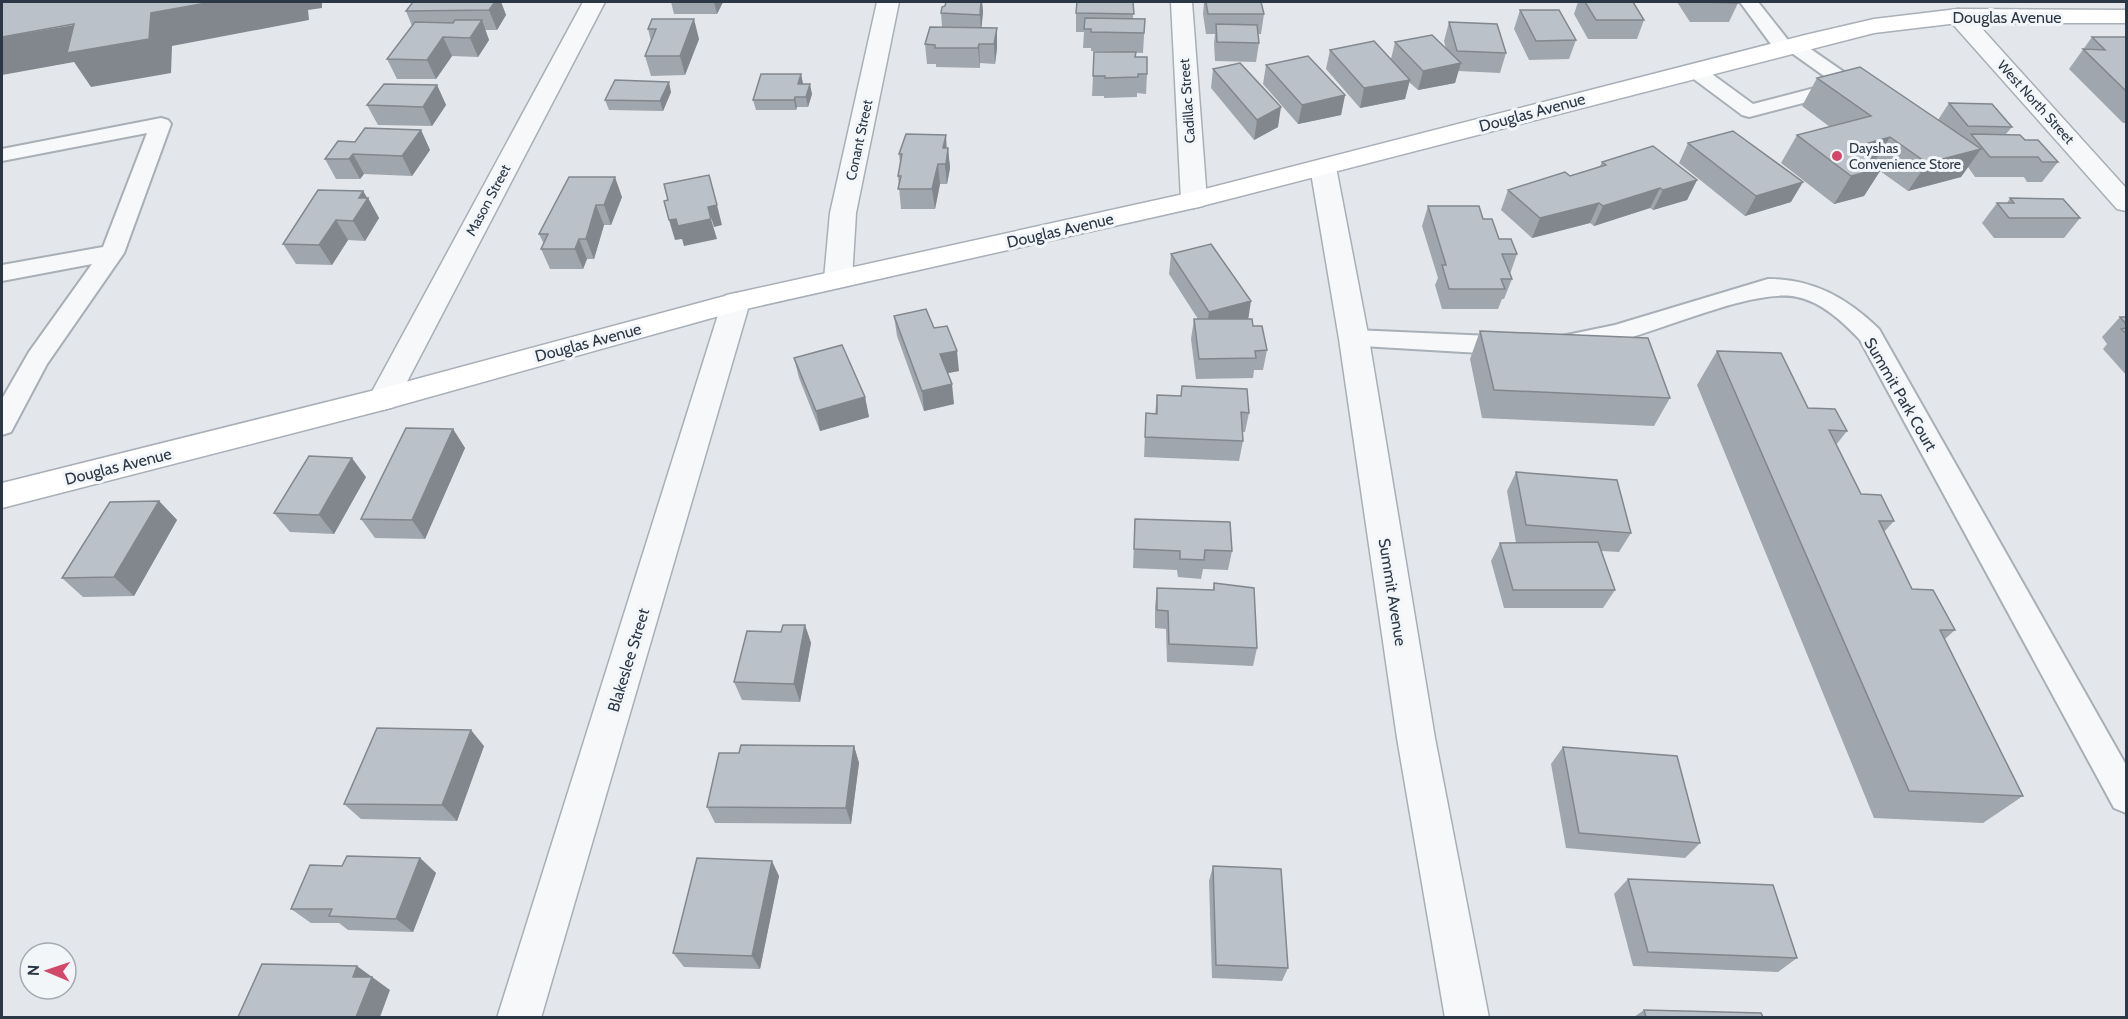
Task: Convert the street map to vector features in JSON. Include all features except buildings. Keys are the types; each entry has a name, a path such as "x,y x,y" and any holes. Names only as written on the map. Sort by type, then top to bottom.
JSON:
{"main road":[{"name":"Douglas Avenue","path":"2,496 383,399 736,302 1194,200 1787,46 1874,26 1951,9 2127,18"}],"street":[{"name":"Mason Street","path":"383,399 594,2"},
{"name":"Conant Street","path":"838,279 843,213 888,2"},
{"name":"Cadillac Street","path":"1181,2 1194,200"},
{"name":"West North Street","path":"1951,9 2127,203"},
{"name":"Summit Avenue","path":"1323,167 1354,339 1416,738 1467,1017"},
{"name":"Blakeslee Street","path":"519,1017 736,302"}],"lane":[{"path":"1694,70 1749,111 1850,85 1787,46 1749,2"},
{"path":"2,154 161,124 112,253 57,330 12,400 2,425"},
{"path":"2,273 112,253"},
{"name":"Summit Park Court","path":"1354,339 1540,346 1617,333 1768,287 1785,286 1818,294 1855,319 1870,335 2127,797"}],"place":[{"name":"Dayshas Convenience Store","path":"1837,156"}]}
